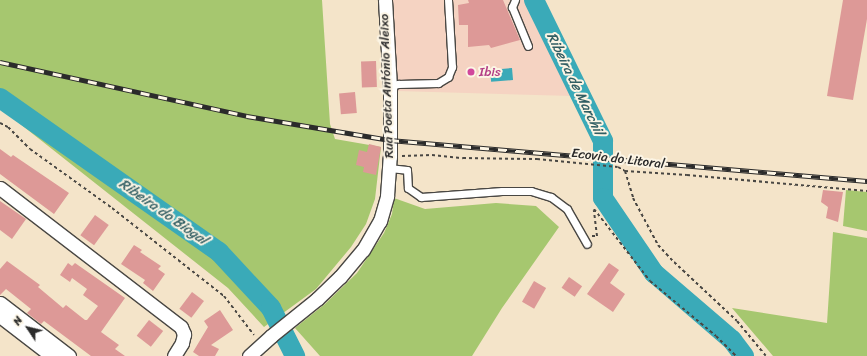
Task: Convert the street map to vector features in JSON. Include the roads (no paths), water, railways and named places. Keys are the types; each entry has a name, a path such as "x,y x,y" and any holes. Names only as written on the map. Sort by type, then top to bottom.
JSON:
{"street":[{"name":"Rua Poeta António Aleixo","path":"249,356 266,340 317,299 340,277 363,250 380,222 387,196 390,162 390,87 385,0"},
{"path":"0,188 181,327 184,334 182,343 174,356"},
{"path":"0,303 70,356"},
{"path":"0,316 52,356"}],"lane":[{"path":"390,87 398,84 438,83 448,77 452,67 448,0"},
{"path":"515,0 512,7 528,46"},
{"path":"390,162 407,170 408,188 421,197 516,191 531,191 550,197 568,209 588,244"}],"water":[{"path":"512,68 513,80 491,82 490,70"}],"waterway":[{"name":"Ribeira de Marchil","path":"534,0 603,141 603,198 654,273 732,340 744,356"},
{"name":"Ribeira do Biogal","path":"0,98 219,252 271,308 295,356"}],"railway":[{"path":"0,62 247,116 390,140 867,181"}],"place":[{"name":"Ibis","path":"471,72"}]}
